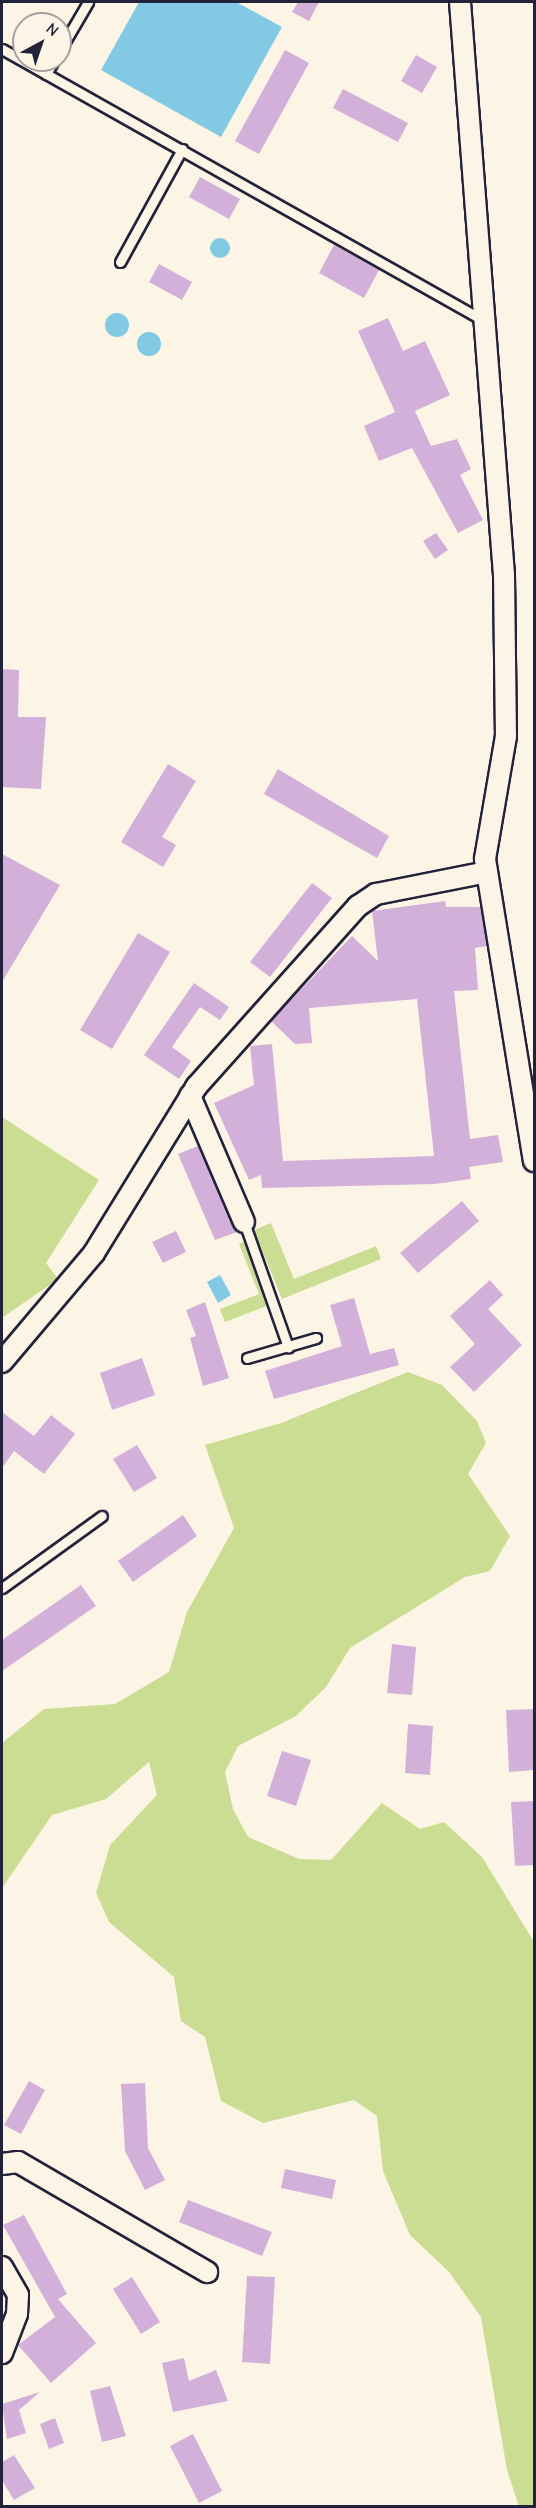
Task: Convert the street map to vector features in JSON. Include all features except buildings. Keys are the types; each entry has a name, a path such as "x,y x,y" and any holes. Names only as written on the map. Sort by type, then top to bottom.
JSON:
{"street":[{"path":"460,2 481,319 504,575 506,736 487,872 534,1161"},
{"path":"2,1362 94,1253 190,1096 358,906 376,894 487,872"},
{"path":"190,1096 244,1222"},
{"path":"2,2164 18,2162 207,2272"},
{"path":"2,2266 18,2295 17,2314 2,2353"}],"lane":[{"path":"72,29 88,2"},
{"path":"2,49 481,319"},
{"path":"120,262 182,149"},
{"path":"244,1222 288,1347"},
{"path":"247,1358 316,1338"},
{"path":"2,1588 102,1516"}],"green space":[{"path":"2,1117 99,1180 46,1263 58,1279 2,1318"},
{"path":"271,1223 294,1279 376,1246 381,1259 282,1299 254,1230"},
{"path":"248,1240 274,1303 225,1322 220,1309 259,1294 239,1244"},
{"path":"408,1372 442,1385 477,1421 486,1443 468,1474 510,1536 490,1571 465,1577 350,1648 326,1687 296,1716 238,1746 225,1772 233,1809 248,1837 299,1859 331,1860 382,1803 420,1829 444,1822 482,1857 534,1942 534,2506 519,2506 507,2470 481,2317 449,2272 410,2235 383,2171 377,2116 354,2100 263,2123 221,2101 205,2037 181,2021 174,1977 109,1922 96,1893 110,1845 157,1795 149,1762 106,1799 52,1815 2,1888 2,1743 44,1709 115,1704 169,1672 187,1612 234,1528 205,1445 281,1423"}],"water":[{"path":"139,2 236,2 282,27 221,137 101,70"},
{"path":"220,238 227,241 230,248 227,255 220,258 213,255 210,248 213,241"},
{"path":"112,313 122,313 129,320 129,330 122,337 112,337 105,330 105,320"},
{"path":"144,332 154,332 161,339 161,349 154,356 144,356 137,349 137,339"},
{"path":"220,1275 231,1295 218,1303 207,1282"}]}
